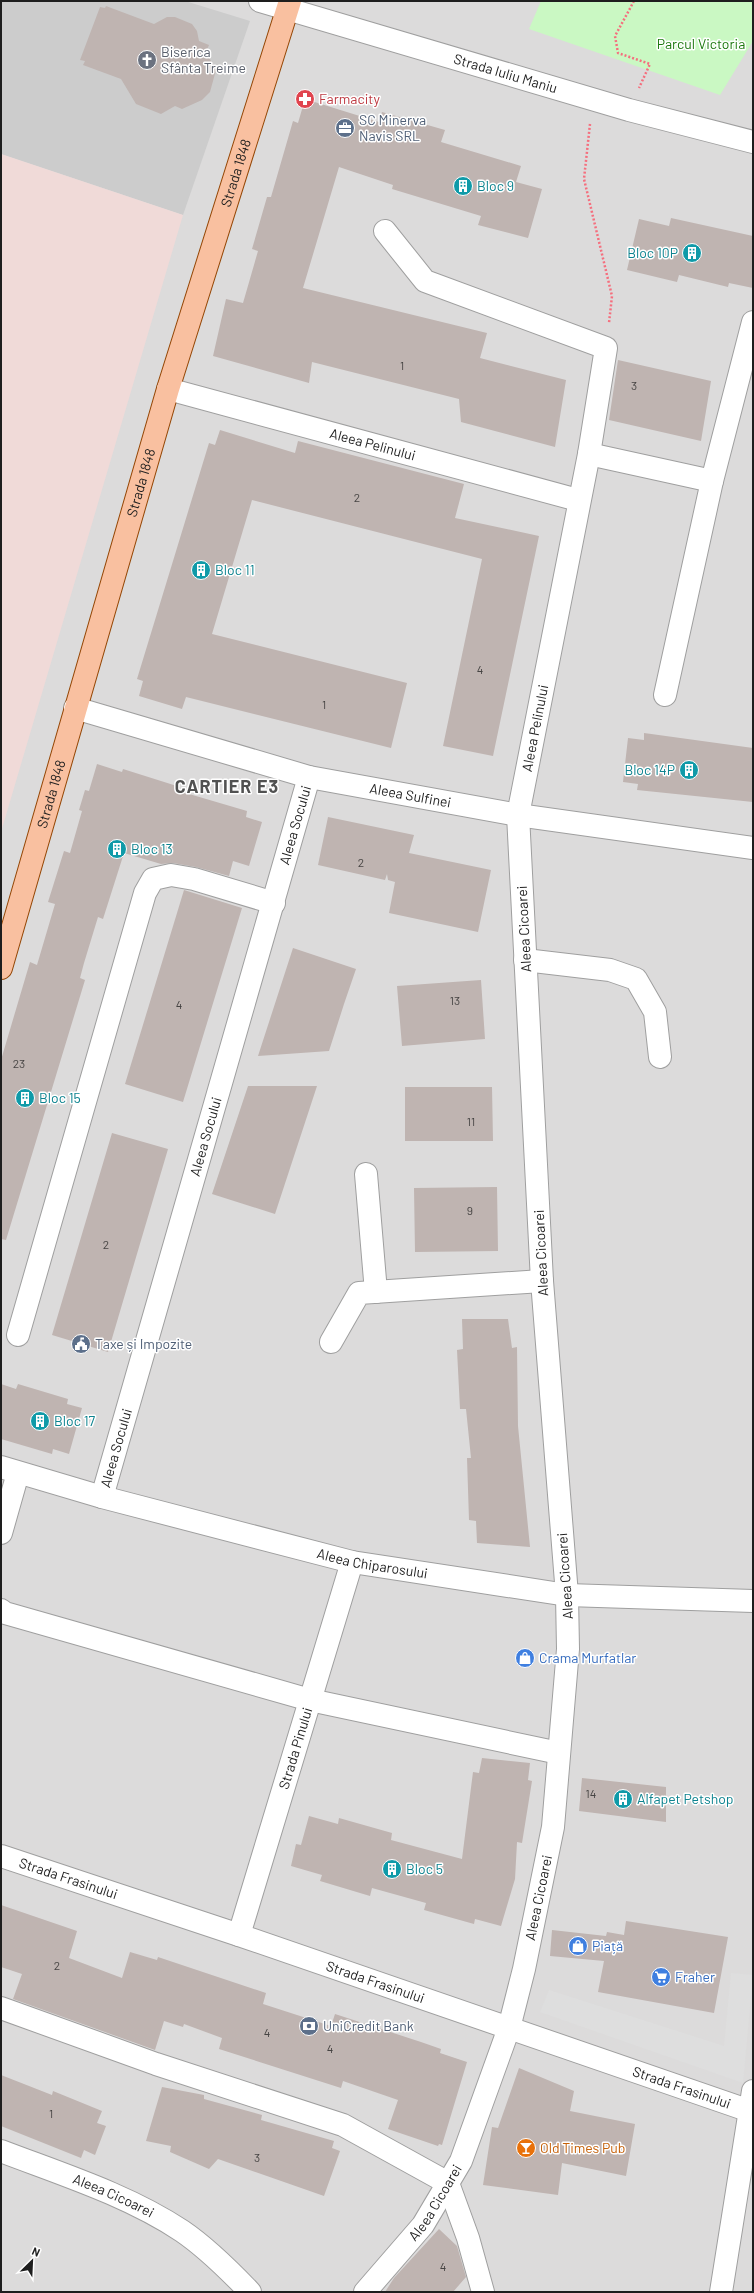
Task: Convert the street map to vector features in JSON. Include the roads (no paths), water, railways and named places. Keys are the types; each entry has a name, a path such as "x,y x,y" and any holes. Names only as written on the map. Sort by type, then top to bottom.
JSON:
{"main road":[{"name":"Strada 1848","path":"1,968 168,389 289,5"}],"street":[{"name":"Strada Iuliu Maniu","path":"260,1 289,5 593,100 753,142"},
{"name":"Aleea Pelinului","path":"385,231 424,281 606,348 589,454 578,500 518,815"},
{"path":"665,695 712,481 753,322"},
{"name":"Aleea Pelinului","path":"168,389 578,500"},
{"path":"589,454 712,481"},
{"name":"Aleea Sulfinei","path":"75,708 309,777 518,815 753,848"},
{"name":"Aleea Socului","path":"102,1497 309,777"},
{"name":"Aleea Cicoarei","path":"365,2292 423,2225 462,2161 509,2028 524,1969 553,1827 568,1649 567,1595 542,1281 518,815"},
{"path":"18,1334 145,893 153,879 171,875 194,879 274,902"},
{"path":"526,960 610,970 636,979 655,1012 660,1057"},
{"path":"366,1174 376,1292"},
{"path":"331,1342 359,1294 542,1281"},
{"path":"1,1533 10,1470"},
{"name":"Aleea Chiparosului","path":"10,1470 102,1497 352,1562 567,1595 753,1601"},
{"name":"Strada Pinului","path":"239,1935 352,1562"},
{"path":"1,1610 5,1613 310,1700 559,1753"},
{"name":"Strada Frasinului","path":"1,1856 239,1935 509,2028 752,2104"},
{"path":"1,2008 156,2064 343,2125 448,2183 468,2238 483,2292"},
{"path":"721,2292 752,2104"},
{"name":"Aleea Cicoarei","path":"1,2151 118,2197 182,2231 219,2260 250,2292"}],"place":[{"name":"Biserica Sfânta Treime","path":"147,60"},
{"name":"Farmacity","path":"305,99"},
{"name":"SC Minerva Navis SRL","path":"345,128"},
{"name":"Bloc 9","path":"463,186"},
{"name":"Bloc 10P","path":"692,253"},
{"name":"Bloc 11","path":"201,570"},
{"name":"Bloc 14P","path":"689,770"},
{"name":"Bloc 13","path":"117,849"},
{"name":"Bloc 15","path":"25,1098"},
{"name":"Taxe și Impozite","path":"81,1344"},
{"name":"Bloc 17","path":"40,1421"},
{"name":"Crama Murfatlar","path":"525,1658"},
{"name":"Alfapet Petshop","path":"623,1799"},
{"name":"Bloc 5","path":"392,1869"},
{"name":"Piață","path":"578,1946"},
{"name":"Fraher","path":"661,1977"},
{"name":"UniCredit Bank","path":"309,2026"},
{"name":"Old Times Pub","path":"526,2148"}],"district":[{"name":"CARTIER E3","path":"227,787"}],"park label":[{"name":"Parcul Victoria","path":"701,44"}]}
